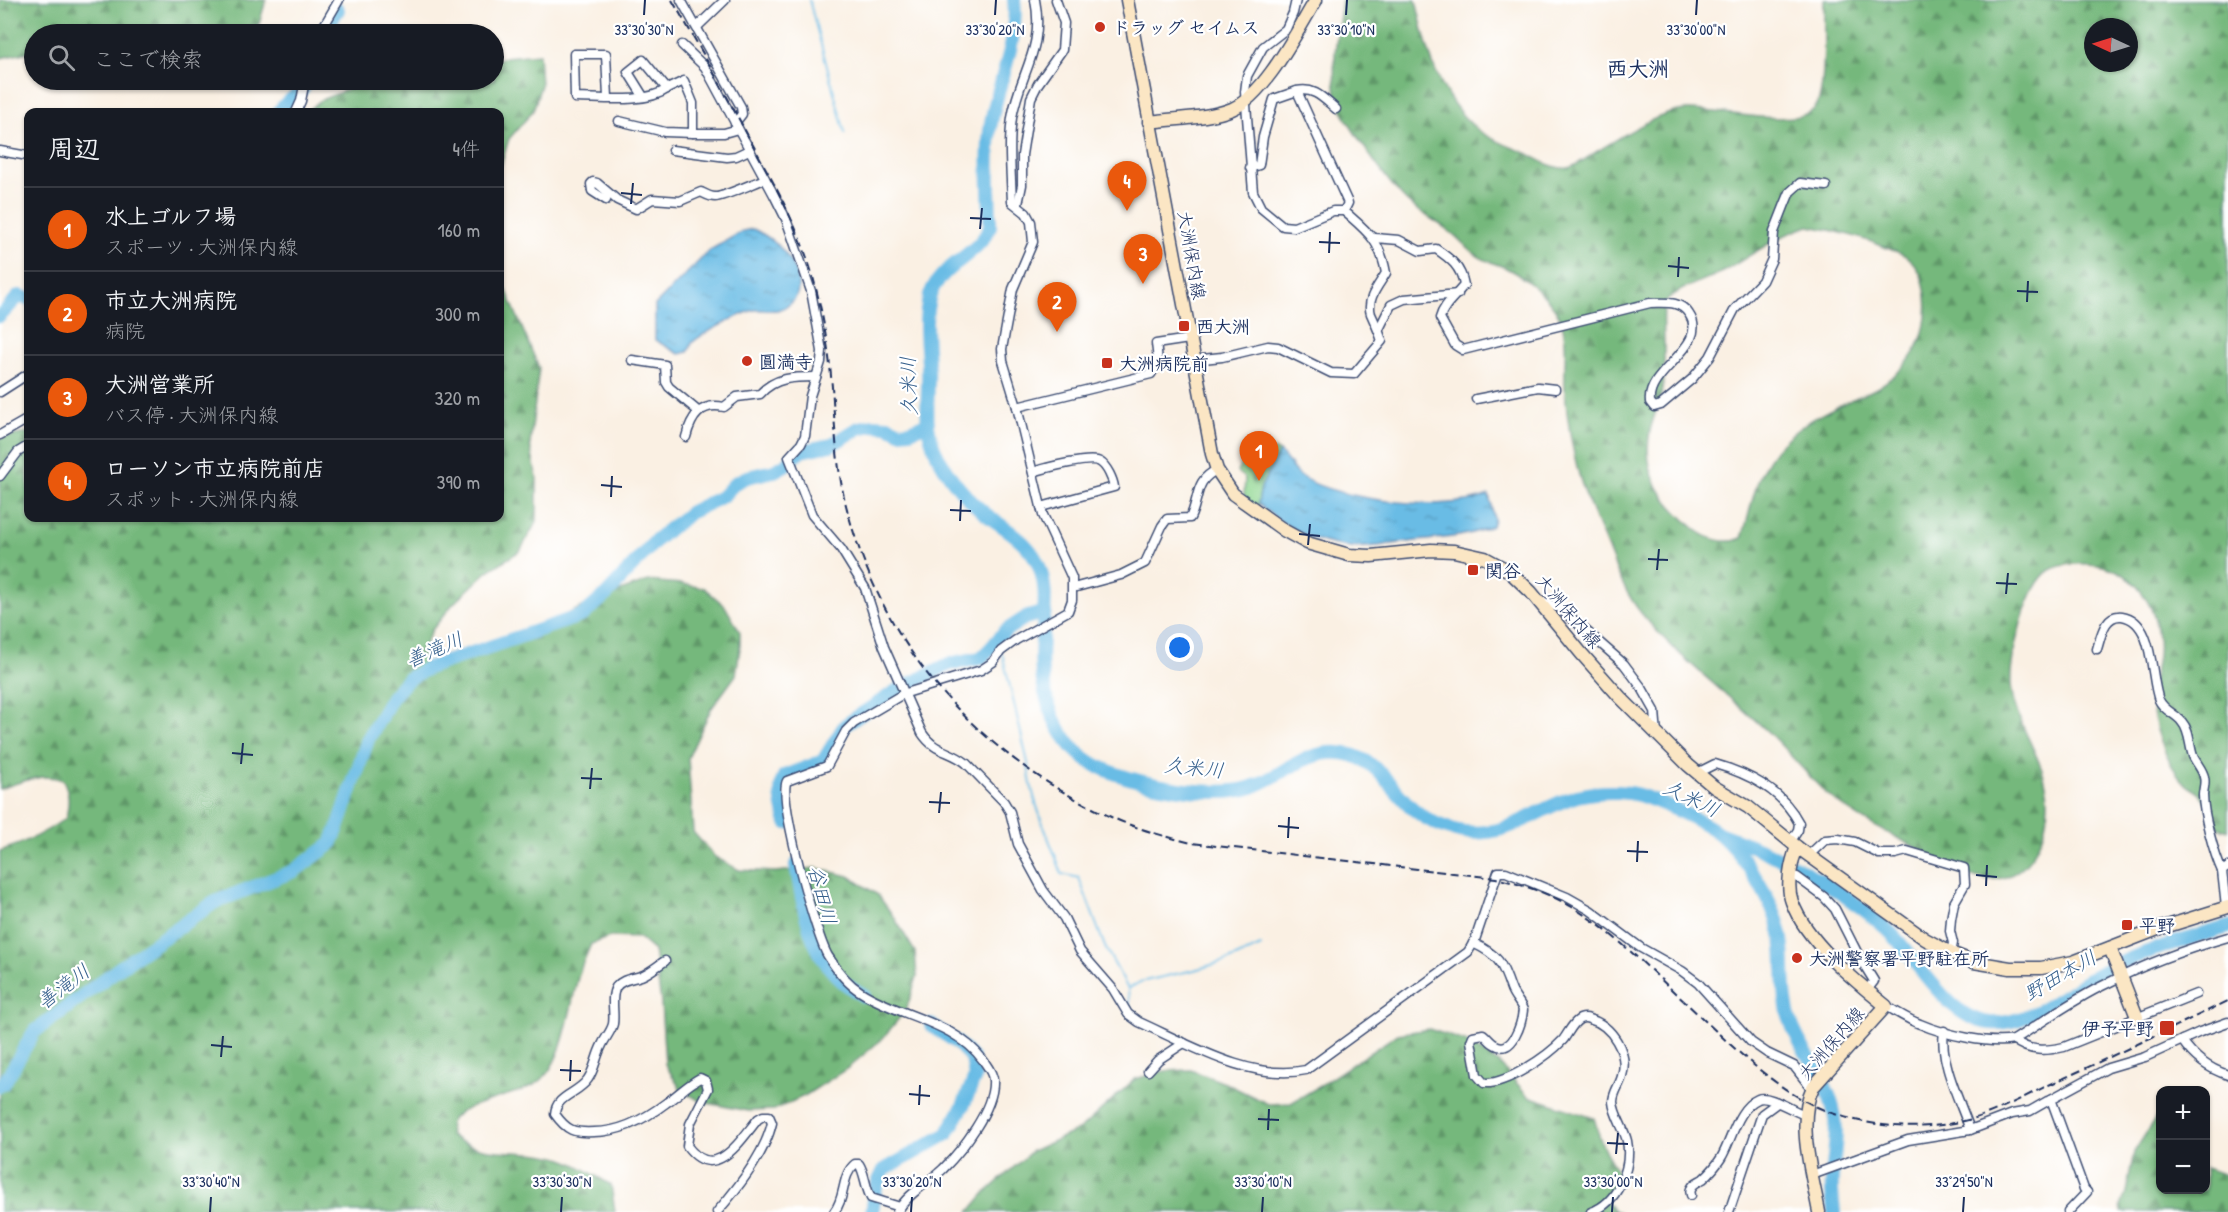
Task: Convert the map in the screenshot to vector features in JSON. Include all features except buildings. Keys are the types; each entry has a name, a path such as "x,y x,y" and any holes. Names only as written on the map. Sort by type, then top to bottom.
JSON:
{"main road":[{"name":"大洲保内線","path":"1126,0 1208,437 1217,470 1225,485 1244,503 1307,543 1349,555 1371,556 1431,550 1454,551 1485,558 1509,572 1538,600 1588,662 1658,735 1698,773 1748,807 1794,848 1790,890 1792,902 1806,926 1833,959 1886,1006 1812,1088 1805,1115 1816,1174 1819,1212"},
{"path":"1149,122 1224,112 1246,101 1266,80 1316,0"},
{"path":"1794,848 1809,855 1925,939 1974,962 2010,968 2041,968 2073,962 2111,951 2227,907"},
{"path":"2111,951 2137,1017"}],"street":[{"path":"325,24 339,0"},
{"path":"619,121 665,132 724,133 736,126 742,114 741,107 681,0"},
{"path":"697,27 725,0"},
{"path":"834,1212 841,1200 851,1166 855,1164 862,1167 865,1187 871,1198 898,1209 908,1196 942,1169 961,1149 992,1097 993,1078 981,1057 966,1042 922,1018 864,994 853,987 827,955 817,930 798,861 785,800 785,785 787,781 827,766 846,731 854,723 903,694 981,670 993,662 1001,651 1024,635 1068,611 1072,600 1072,578 1041,507 1017,407 1003,361 1002,349 1013,289 1030,250 1033,233 1026,213 1018,204 1012,202 1010,135 1017,100 1035,47 1038,27 1035,0"},
{"path":"1018,204 1021,192 1022,155 1031,98 1062,50 1064,23 1056,0"},
{"path":"1193,360 1222,357 1268,346 1278,347 1332,373 1354,374 1382,341 1370,311 1371,298 1386,273 1375,238 1344,211 1333,211 1294,227 1283,226 1257,202 1253,192 1246,101 1247,76 1251,65 1263,47 1286,28 1296,0"},
{"path":"682,45 705,67 750,150 786,219 811,291 822,351 821,362 810,396 805,436 789,457 812,515 841,549 865,588 884,647 903,694 928,743 936,749 959,758 1004,802 1010,812 1018,844 1043,890 1064,918 1080,951 1113,989 1128,1014 1139,1022 1184,1043 1231,1062 1276,1073 1306,1070 1468,952 1498,872 1506,872 1526,879 1590,910 1641,948 1682,971 1698,983 1751,1042 1767,1053 1794,1066 1812,1088"},
{"path":"608,98 606,54 574,54 575,98 608,98 643,96 661,93 684,81 692,96 693,133"},
{"path":"643,96 628,72 643,60 667,89"},
{"path":"1250,168 1258,165 1274,99 1307,89 1336,109"},
{"path":"298,108 303,90"},
{"path":"1297,91 1348,203 1344,211"},
{"path":"672,150 727,157 750,150"},
{"path":"0,151 24,155"},
{"path":"606,200 592,191 591,184 597,183 617,200 636,209 652,199 680,201 701,192 716,198 765,179"},
{"path":"1375,238 1399,240 1420,251 1436,249 1453,260 1462,274 1464,285 1442,309 1440,318 1455,345 1463,350 1650,303 1680,304 1689,313 1694,325 1691,338 1681,354 1656,380 1649,394 1650,402 1654,407 1661,405 1692,379 1710,357 1735,309 1762,280 1772,259 1774,232 1790,192 1800,183 1826,186"},
{"path":"1379,329 1391,305 1404,299 1458,294"},
{"path":"1017,407 1151,374 1157,367 1156,344 1189,339"},
{"path":"632,360 665,365 666,382 669,387 699,412"},
{"path":"686,437 690,420 699,412 715,405 724,407 737,397 760,394 767,385 777,381 816,376"},
{"path":"0,392 24,377"},
{"path":"1476,399 1538,387 1555,389"},
{"path":"0,435 24,422"},
{"path":"0,476 18,452 24,448"},
{"path":"1033,472 1092,459 1102,463 1114,482 1114,488 1041,507"},
{"path":"1073,588 1121,575 1145,563 1167,519 1190,518 1202,480 1217,470"},
{"path":"1538,600 1560,608 1624,664 1642,688 1655,711 1658,735"},
{"path":"2097,649 2106,623 2112,618 2121,616 2129,619 2142,632 2151,654 2158,699 2164,708 2181,720 2194,757 2205,777 2203,796 2213,846 2225,869 2227,907"},
{"path":"1698,773 1715,764 1742,772 1780,796 1792,808 1799,823 1794,848"},
{"path":"1809,855 1826,840 1838,839 1855,842 1879,854 1907,851 1964,868 1965,884 1954,903 1951,919 1950,931 1953,943 1951,953"},
{"path":"1791,874 1824,897 1835,909 1874,981 1867,990"},
{"path":"1886,1006 1920,1024 1944,1031 1994,1042 2014,1040 2121,974 2228,938"},
{"path":"1473,943 1486,949 1500,960 1523,1010 1517,1035 1508,1044 1498,1046 1493,1044 1484,1034 1473,1036 1471,1041 1477,1075 1484,1083 1491,1083 1520,1071 1555,1048 1580,1019 1587,1018 1598,1023 1618,1042 1623,1057 1623,1076 1616,1089 1613,1102 1626,1140 1628,1155 1619,1187 1609,1203 1591,1212"},
{"path":"665,962 642,976 617,985 614,992 613,1025 601,1046 595,1067 587,1080 574,1093 560,1100 555,1114 563,1126 581,1133 617,1129 633,1124 700,1078 706,1081 708,1089 690,1124 687,1146 692,1154 706,1162 714,1162 730,1151 758,1119 769,1116 772,1123 766,1141 737,1189 717,1212"},
{"path":"2014,1040 2029,1049 2064,1047 2196,994"},
{"path":"1816,1174 1908,1140 1970,1130 2012,1114 2030,1111 2108,1068 2145,1057 2228,1022"},
{"path":"1944,1031 1942,1044 1946,1063 1970,1130"},
{"path":"2182,1040 2190,1052 2216,1071 2228,1075"},
{"path":"1148,1071 1158,1060 1184,1043"},
{"path":"1691,1195 1690,1190 1693,1185 1706,1177 1718,1163 1731,1141 1739,1119 1757,1099 1767,1097 1805,1115"},
{"path":"2051,1099 2087,1192 2068,1212"},
{"path":"1729,1212 1762,1114 1777,1103"}],"green space":[{"path":"0,0 266,0 259,24 24,24 24,53 0,58"},
{"path":"1342,0 1416,0 1435,70 1452,102 1463,116 1477,129 1500,142 1546,164 1568,168 1640,126 1675,112 1699,110 1773,118 1805,114 1815,108 1819,100 1823,73 1824,0 2228,0 2228,831 2219,828 2203,798 2178,774 2161,742 2152,701 2158,639 2153,613 2148,602 2132,581 2122,574 2110,568 2092,564 2061,566 2050,570 2042,578 2027,605 2016,640 2011,672 2013,699 2042,771 2048,801 2042,836 2031,857 2023,866 2014,873 1996,879 1961,873 1861,818 1826,793 1767,731 1656,630 1628,594 1590,507 1579,475 1567,411 1565,339 1560,318 1539,291 1504,267 1481,258 1444,227 1410,204 1391,184 1347,119 1336,95 1337,35","holes":["1809,226 1862,238 1900,253 1916,266 1925,289 1926,302 1926,316 1920,341 1908,361 1885,382 1815,418 1782,443 1773,453 1760,476 1742,538 1724,541 1705,536 1695,529 1665,498 1652,474 1649,461 1650,431 1661,396 1663,380 1664,304 1677,292 1726,270 1776,240 1798,230"]},
{"path":"539,54 541,85 533,111 509,139 504,155 504,108 311,108 321,100 346,90 504,90 505,57"},
{"path":"504,285 539,368 530,445 537,478 537,521 520,551 488,571 453,604 432,630 422,651 425,664 439,667 486,652 604,597 648,581 704,588 725,606 740,632 740,648 736,675 711,709 688,758 693,832 715,857 739,870 775,872 816,868 849,876 878,895 915,952 917,977 906,1010 883,1038 848,1068 806,1095 774,1110 748,1111 702,1102 681,1090 665,1064 661,1003 654,951 639,938 610,937 591,944 579,974 561,1046 548,1072 540,1081 520,1091 464,1110 455,1116 450,1127 451,1136 476,1147 552,1156 575,1164 611,1185 615,1212 0,1212 0,851 34,837 66,818 68,799 63,780 55,778 39,777 0,789 0,438 24,434 24,522 504,522"},
{"path":"1250,450 1263,459 1252,479 1253,482 1273,450 1279,452 1261,487 1257,509 1244,496 1245,478 1237,472"},
{"path":"1429,1029 1465,1041 1499,1063 1528,1096 1594,1118 1603,1146 1617,1172 1615,1183 1604,1200 1615,1211 1620,1212 969,1212 985,1193 1032,1151 1080,1129 1135,1079 1164,1071 1191,1070 1225,1083 1268,1104 1291,1103 1398,1034"},
{"path":"2156,1118 2156,1194 2210,1194 2210,1169 2228,1176 2228,1212 2122,1212 2121,1207 2134,1152"}],"water":[{"path":"753,229 776,244 793,266 798,287 791,303 777,310 754,310 731,320 696,339 688,352 679,354 655,340 655,305 710,250 743,231"},
{"path":"1279,452 1300,476 1317,485 1365,498 1393,502 1447,503 1489,495 1494,519 1492,526 1474,533 1372,547 1351,547 1322,542 1294,530 1258,503 1261,487"}],"waterway":[{"path":"809,0 845,133"},
{"name":"久米川","path":"1014,0 1014,31 991,123 988,161 990,226 979,244 939,279 933,288 927,306 927,418 930,437 935,449 955,483 982,511 1023,543 1039,566 1045,597 1041,656 1044,688 1048,704 1062,733 1083,757 1117,774 1164,786 1212,792 1249,788 1307,758 1328,753 1343,753 1366,761 1422,816 1450,829 1464,832 1496,831 1523,821 1562,801 1577,796 1610,792 1629,793 1650,799 1691,817 1715,831 1732,846 1759,883 1779,926 1789,1016 1798,1039 1827,1090 1834,1111 1836,1139 1832,1186 1834,1212"},
{"path":"329,24 338,10"},
{"path":"282,108 302,90"},
{"path":"0,316 19,296 24,298"},
{"name":"善滝川","path":"0,1085 4,1083 34,1032 122,966 215,902 294,871 331,844 368,739 392,697 408,679 428,668 583,615 607,594 657,539 691,512 723,496 735,483 747,477 774,471 801,451 831,445 859,428 873,425 888,426 900,432 910,431 928,423"},
{"name":"谷田川","path":"787,823 781,793 784,776 823,761 845,725 896,691 949,664 981,658 1005,631 1025,618 1045,612"},
{"name":"谷田川","path":"996,642 1000,647"},
{"path":"1002,653 1028,763 1032,791 1041,819 1062,874 1079,878 1105,947 1128,989 1130,1011"},
{"name":"野田本川","path":"1721,834 1787,862 1852,901 1889,931 1951,1003 1966,1015 1982,1022 2000,1023 2030,1015 2112,967 2140,955 2228,927"},
{"name":"谷田川","path":"796,865 808,922 822,956 832,971 846,985 864,996"},
{"path":"1128,989 1140,982 1229,960 1261,946"},
{"name":"谷田川","path":"872,1212 876,1187 884,1170 947,1134 963,1106 975,1077 972,1058 956,1042 931,1025"}],"railway":[{"path":"672,0 775,186 793,222 807,258 826,339 837,452 844,497 860,551 881,600 908,646 939,688 976,727 1016,761 1062,791 1111,817 1151,832 1191,843 1496,878 1545,894 1588,917 1617,940 1728,1043 1789,1091 1823,1110 1883,1125 1903,1127 1944,1125 1975,1118 2008,1105 2228,1001"}],"place":[{"name":"ドラッグ セイムス","path":"1100,27"},
{"name":"ローソン市立病院前店","path":"1127,211"},
{"name":"大洲営業所","path":"1143,284"},
{"name":"西大洲","path":"1184,326"},
{"name":"市立大洲病院","path":"1057,332"},
{"name":"圓満寺","path":"747,361"},
{"name":"大洲病院前","path":"1107,363"},
{"name":"水上ゴルフ場","path":"1259,481"},
{"name":"関谷","path":"1473,570"},
{"name":"平野","path":"2127,925"},
{"name":"大洲警察署平野駐在所","path":"1797,958"},
{"name":"伊予平野","path":"2167,1028"}],"district":[{"name":"西大洲","path":"1638,68"}]}
